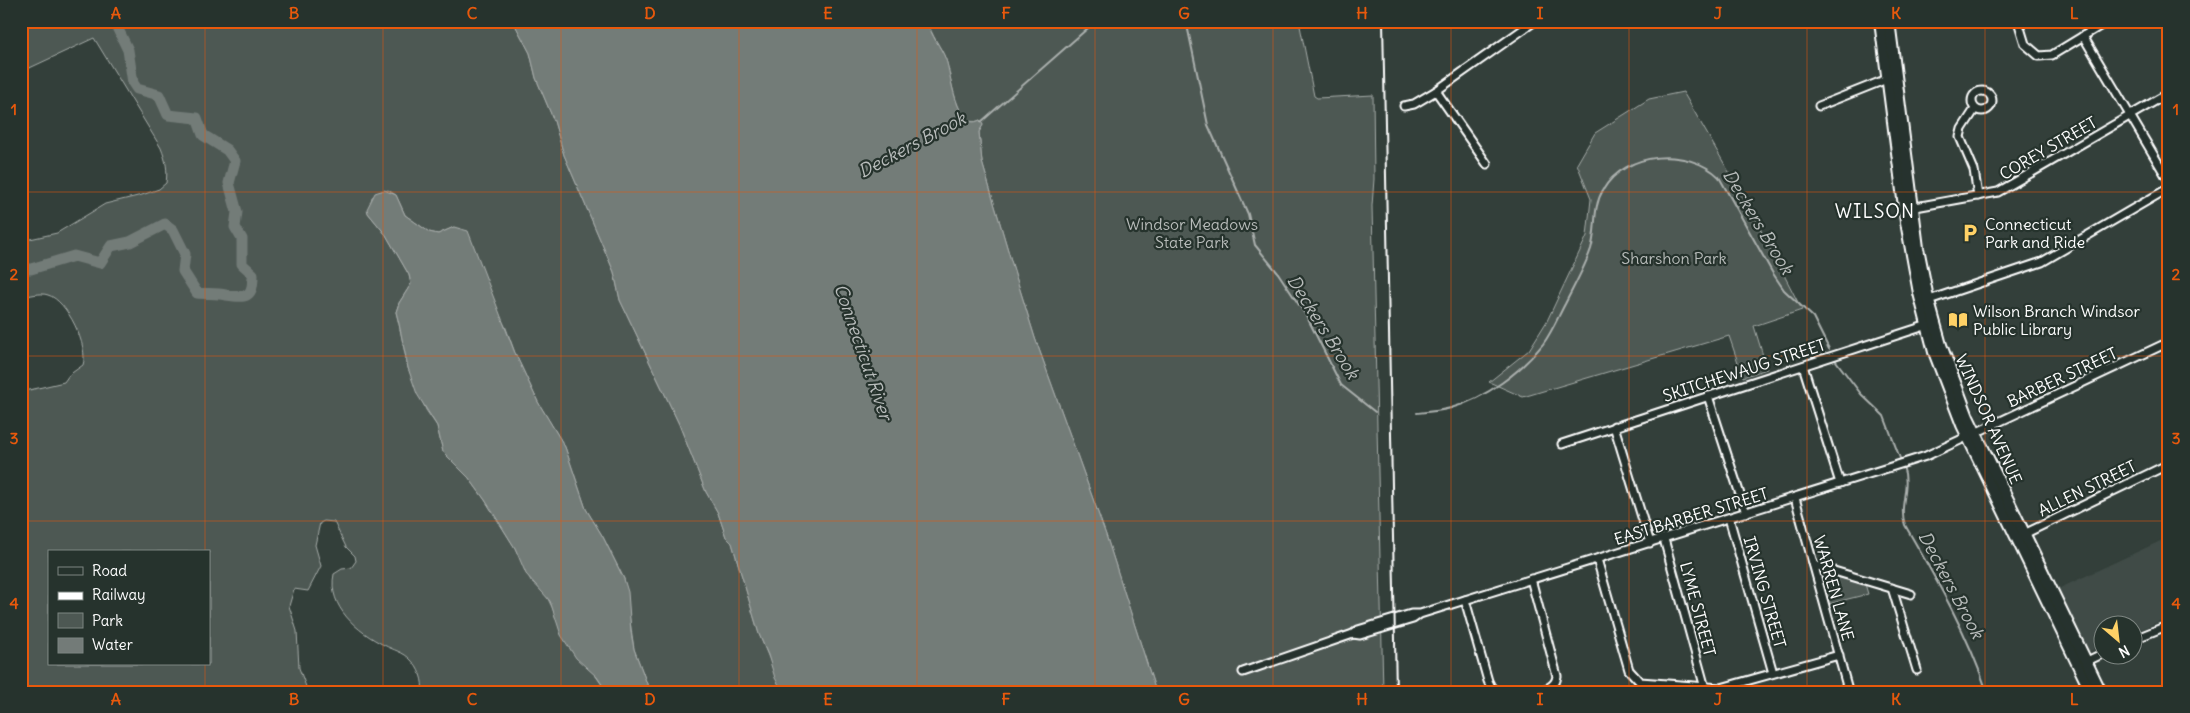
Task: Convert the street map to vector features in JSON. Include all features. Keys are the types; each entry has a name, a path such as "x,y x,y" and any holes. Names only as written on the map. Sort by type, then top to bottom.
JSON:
{"main road":[{"name":"WINDSOR AVENUE","path":"1880,21 1887,42 1908,208"},
{"name":"WINDSOR AVENUE","path":"1888,21 1887,79 1924,301 1930,325 1956,388 1971,434 2082,663 2101,692"},
{"name":"WINDSOR AVENUE","path":"2082,663 2091,692"}],"street":[{"path":"1404,106 1414,104 1436,91 1535,21"},
{"path":"2018,21 2025,44 2040,56 2052,55 2108,21"},
{"path":"2083,36 2169,181"},
{"path":"1820,106 1887,79"},
{"path":"1436,91 1487,164"},
{"name":"COREY STREET","path":"1908,208 1978,196 2006,189 2169,93"},
{"path":"1975,109 1962,129 1960,137 1974,170 1978,196"},
{"path":"1924,301 2036,264 2169,188"},
{"name":"SKITCHEWAUG STREET","path":"1562,444 1930,325"},
{"name":"BARBER STREET","path":"1971,434 2031,408 2169,342"},
{"path":"1803,366 1840,484"},
{"path":"1708,396 1746,513"},
{"path":"1614,426 1650,543"},
{"name":"EAST BARBER STREET","path":"1243,672 1353,634 1358,630 1411,614 1420,614 1840,484 1934,452 1971,434"},
{"name":"ALLEN STREET","path":"2021,536 2169,464"},
{"name":"WARREN LANE","path":"1795,498 1847,686"},
{"name":"IRVING STREET","path":"1730,518 1773,674"},
{"name":"LYME STREET","path":"1664,538 1706,688"},
{"path":"1597,559 1629,670 1635,680 1645,683 1721,688 1839,655"},
{"path":"1814,565 1911,594"},
{"path":"1521,692 1546,689 1557,681 1557,671 1531,579"},
{"path":"1892,588 1918,670"},
{"path":"1465,600 1488,681 1497,692"},
{"path":"2142,636 2169,625"},
{"path":"2082,663 2092,658"}],"shaded area":[{"path":"2169,537 2169,617 2142,629 2142,616 2092,616 2092,650 2088,652 2058,589"}],"green space":[{"path":"21,21 513,21 530,53 536,78 554,121 564,155 614,272 620,300 679,424 706,492 718,513 726,537 732,543 759,634 783,692 650,692 634,649 624,579 603,537 586,509 565,447 538,402 515,353 506,328 454,227 438,234 429,232 405,215 396,195 388,190 372,197 368,213 386,235 409,275 411,284 399,303 396,312 408,368 426,410 437,426 443,452 469,478 485,500 515,548 531,581 545,593 555,618 607,692 422,692 420,675 411,660 402,653 374,640 364,633 355,626 340,608 333,586 334,574 342,569 351,568 356,561 355,556 346,547 334,522 324,521 320,523 315,545 321,566 308,591 294,589 289,606 297,631 299,668 308,692 21,692 21,392 64,382 69,375 83,365 84,357 80,336 75,325 55,299 42,294 21,297 21,241 57,233 105,204 142,195 159,189 166,183 167,173 161,148 94,38 21,72"},
{"name":"Windsor Meadows State Park","path":"928,21 1299,21 1314,96 1317,98 1373,95 1374,179 1372,206 1383,692 1156,692 1106,535 1035,338 1012,264 982,162 979,132 983,125 980,120 972,121 965,118 960,110 946,60"},
{"name":"Sharshon Park","path":"1683,92 1748,205 1802,310 1754,326 1767,369 1743,377 1729,336 1523,397 1489,382 1529,350 1547,321 1587,236 1591,199 1577,164 1595,133 1649,99"},
{"path":"1825,574 1865,584 1868,594 1828,604 1821,578"}],"water":[{"name":"Connecticut River","path":"513,21 928,21 946,60 960,110 965,118 972,122 980,120 983,125 979,132 982,162 1012,264 1035,338 1106,535 1156,692 783,692 775,678 759,634 732,543 726,537 718,513 706,492 679,424 620,300 614,272 564,155 554,121 536,78 530,53"},
{"path":"384,190 396,195 405,215 429,232 438,234 454,227 468,231 515,353 538,402 565,447 586,509 603,537 624,579 628,592 634,649 650,692 607,692 597,677 576,658 561,635 550,601 526,574 515,548 485,500 469,478 443,452 437,426 417,394 408,368 396,312 399,303 411,284 409,275 386,235 368,213 367,209 375,193"}],"waterway":[{"path":"21,269 31,269 74,256 100,263 111,246 130,242 165,224 173,230 185,254 183,271 197,293 244,296 252,288 253,274 242,264 242,239 235,227 237,212 229,183 235,161 227,150 203,135 197,118 168,115 159,95 137,89 133,83 128,50 114,21"},
{"name":"Deckers Brook","path":"981,122 1096,21"},
{"name":"Deckers Brook","path":"1188,21 1187,25 1208,125 1248,214 1255,245 1278,273 1307,317 1341,385 1375,412"},
{"name":"Deckers Brook","path":"1417,413 1451,408 1477,398 1502,383 1534,354 1552,329 1586,263 1593,241 1597,204 1603,190 1613,177 1626,167 1641,161 1658,158 1691,161 1706,167 1719,177 1772,272 1784,290 1813,317 1829,349"},
{"name":"Deckers Brook","path":"1836,361 1861,394 1884,416 1901,461"},
{"name":"Deckers Brook","path":"1903,466 1906,482 1903,510 1905,525 1960,627 1987,692"}],"railway":[{"path":"1383,21 1396,692"}],"place":[{"name":"Connecticut Park and Ride","path":"1970,233"},
{"name":"Wilson Branch Windsor Public Library","path":"1958,320"}],"district":[{"name":"WILSON","path":"1875,211"}]}
